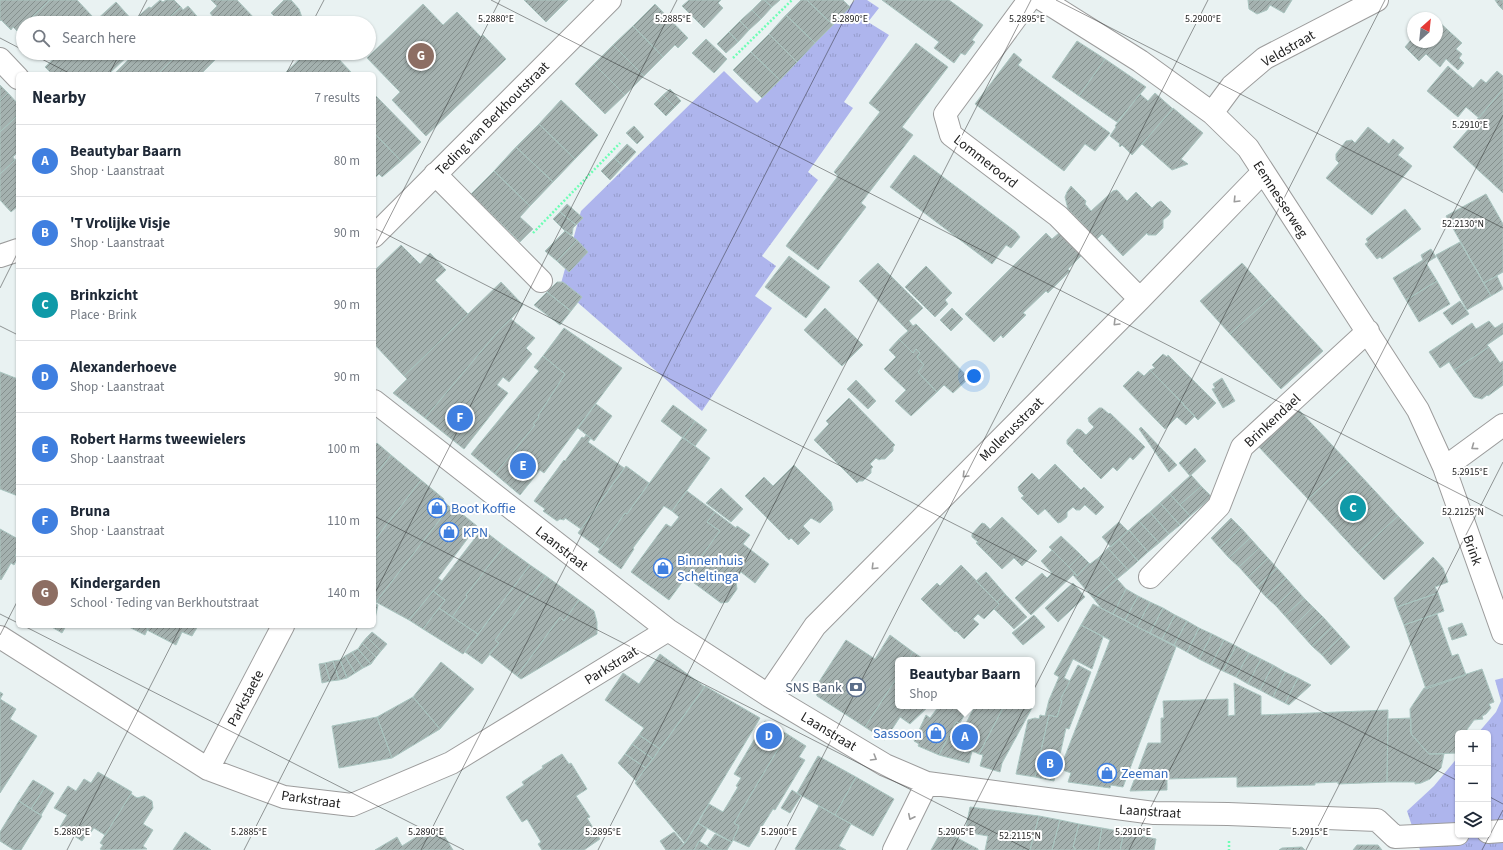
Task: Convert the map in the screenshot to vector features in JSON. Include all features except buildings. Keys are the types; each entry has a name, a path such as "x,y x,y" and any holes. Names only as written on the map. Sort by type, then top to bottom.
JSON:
{"street":[{"name":"Teding van Berkhoutstraat","path":"376,234 610,0"},
{"name":"Lommeroord","path":"1029,0 945,114 950,134 1058,216 1140,299"},
{"name":"Eemnesserweg","path":"1044,0 1140,61 1212,113 1248,148 1418,410 1444,467"},
{"name":"Veldstraat","path":"1212,113 1232,86 1265,58 1377,0"},
{"path":"0,59 16,76"},
{"name":"Mollerusstraat","path":"768,695 815,626 1140,299 1263,172"},
{"path":"435,174 541,281"},
{"name":"Brinkendael","path":"1150,577 1219,506 1242,447 1368,331"},
{"name":"Laanstraat","path":"376,403 668,630 768,695 885,765 927,783 1154,813 1228,814 1377,820 1394,844"},
{"path":"1444,467 1503,425"},
{"name":"Brink","path":"1444,467 1503,633"},
{"name":"Parkstaete","path":"208,769 281,628"},
{"name":"Parkstraat","path":"0,637 208,769 284,797 352,805 451,763 668,630"},
{"path":"894,850 927,783"},
{"path":"1491,832 1503,831"},
{"path":"1394,844 1455,834"},
{"path":"1394,844 1412,850"}],"path":[{"path":"733,58 792,0"},
{"path":"514,254 620,143"}],"green space":[{"path":"855,0 867,0 879,8 868,22 889,35 844,102 853,108 808,172 818,180 762,256 776,266 755,296 772,308 702,411 560,287 581,211 724,71 757,103"},
{"path":"1503,678 1503,850 1420,850 1407,811 1434,786 1455,761 1455,838 1491,838 1491,730 1481,730 1496,712 1501,701 1495,680"}],"place":[{"name":"Kindergarden","path":"421,56"},
{"name":"Bruna","path":"460,418"},
{"name":"Robert Harms tweewielers","path":"523,466"},
{"name":"Boot Koffie","path":"437,508"},
{"name":"Brinkzicht","path":"1353,508"},
{"name":"KPN","path":"449,532"},
{"name":"Binnenhuis Scheltinga","path":"663,568"},
{"name":"SNS Bank","path":"856,687"},
{"name":"Sassoon","path":"936,733"},
{"name":"Alexanderhoeve","path":"769,736"},
{"name":"Beautybar Baarn","path":"965,737"},
{"name":"'T Vrolijke Visje","path":"1050,764"},
{"name":"Zeeman","path":"1107,773"}]}
